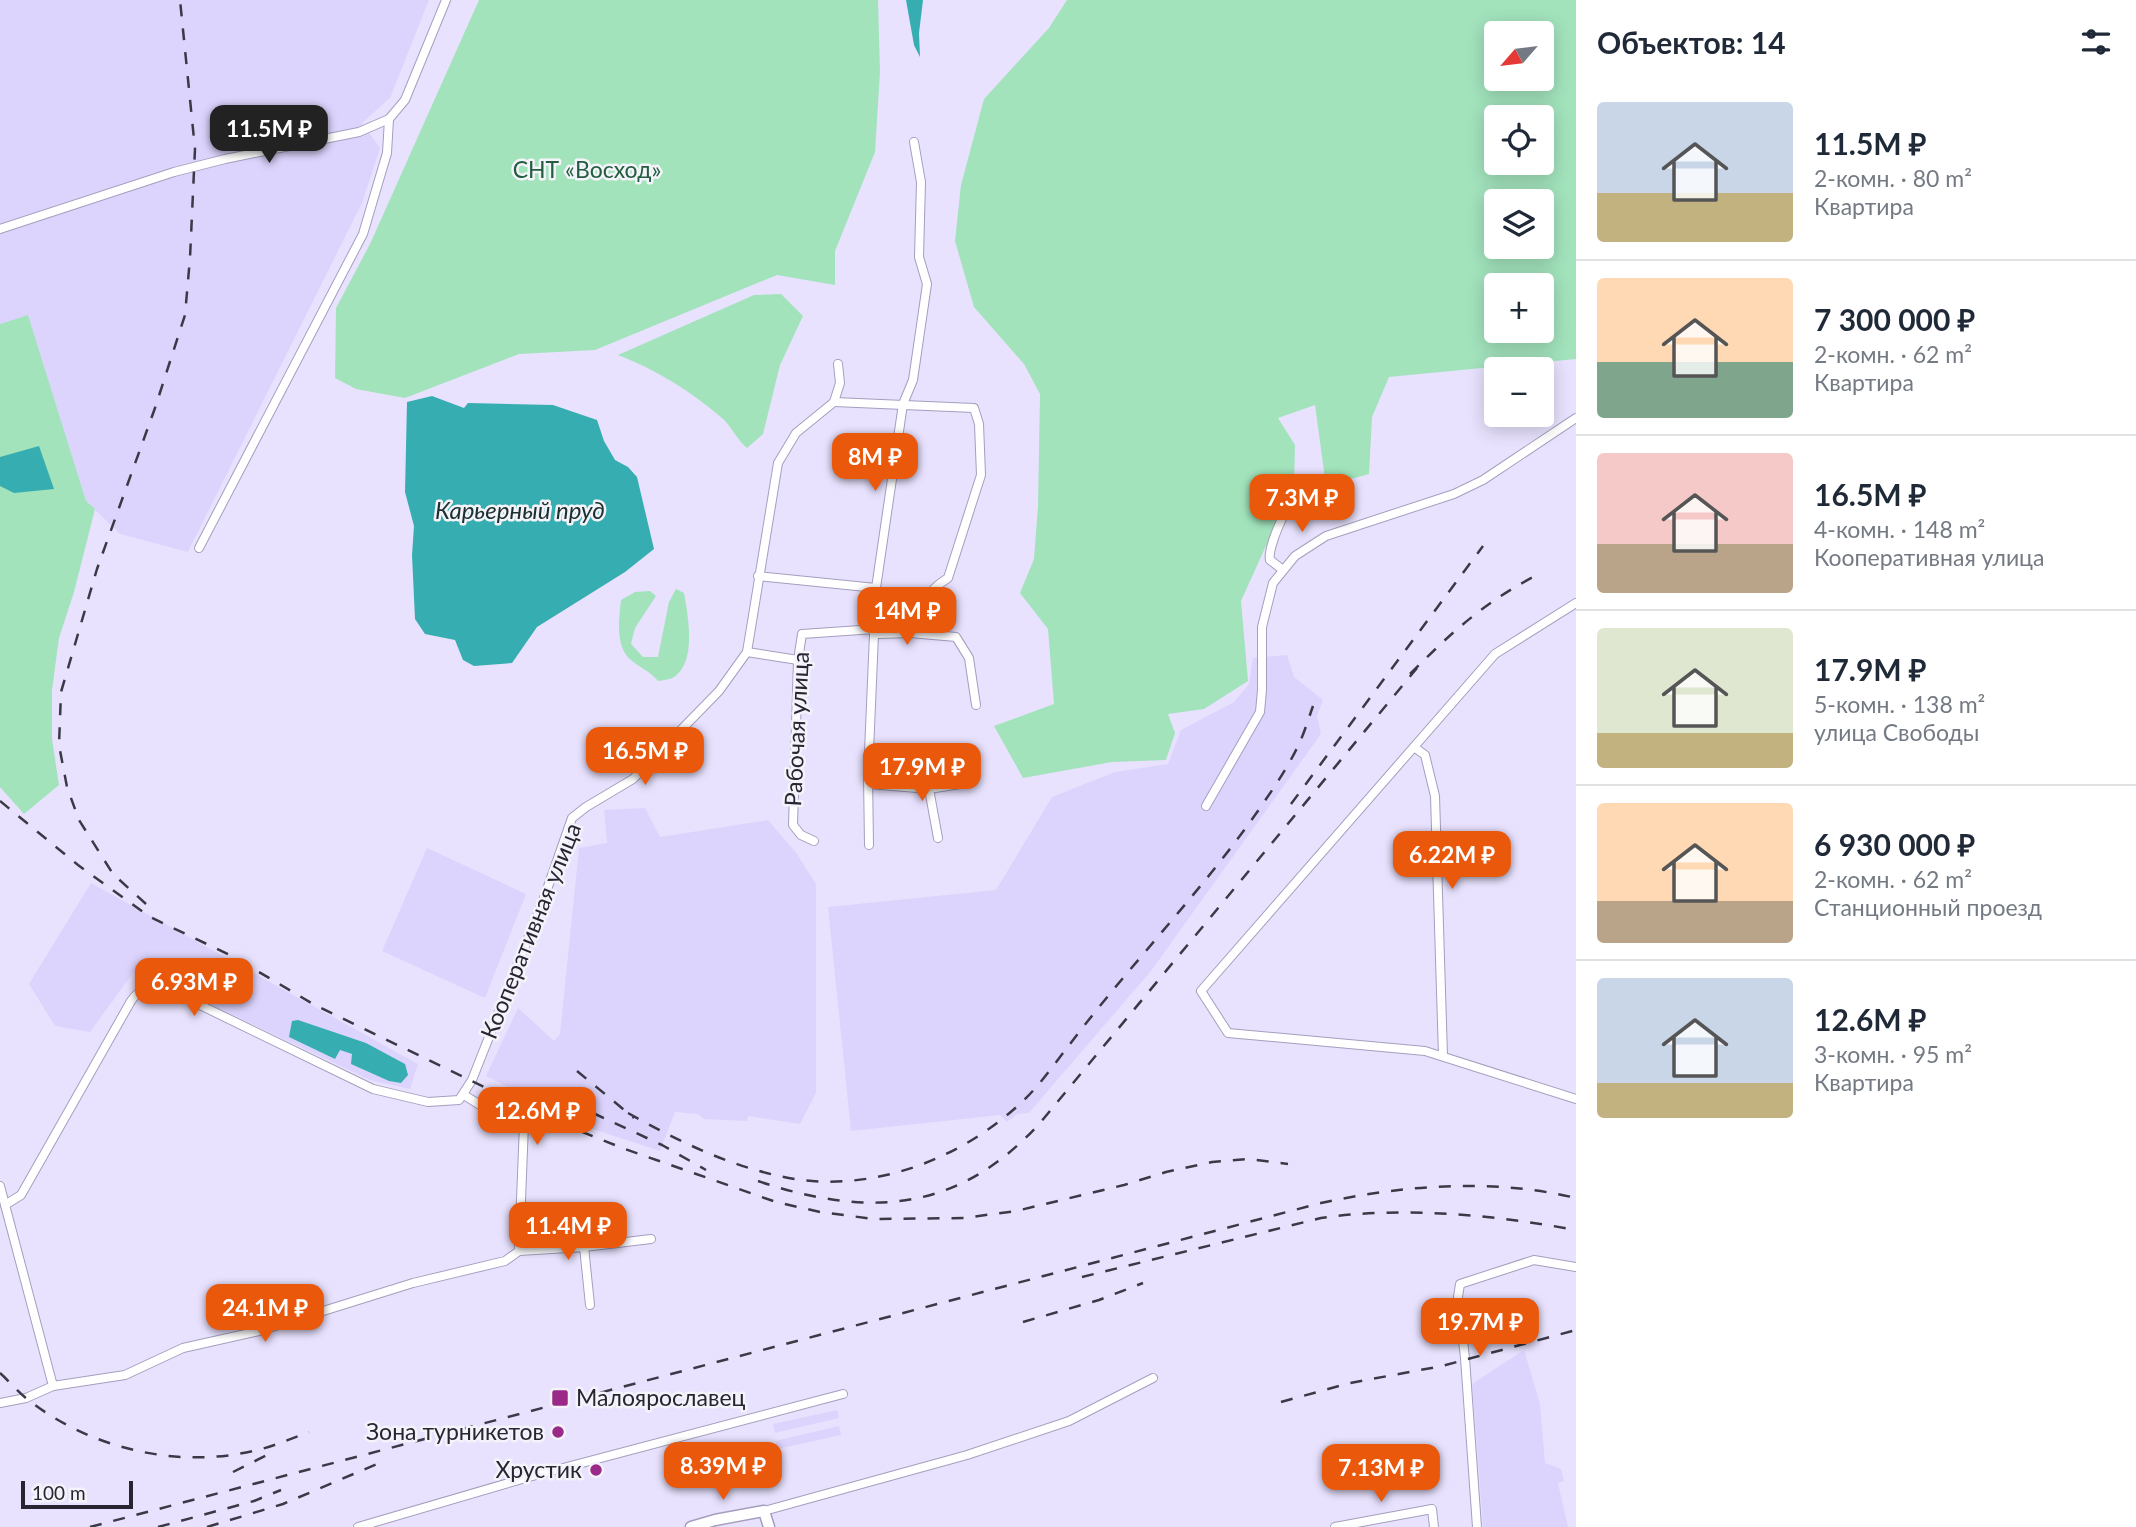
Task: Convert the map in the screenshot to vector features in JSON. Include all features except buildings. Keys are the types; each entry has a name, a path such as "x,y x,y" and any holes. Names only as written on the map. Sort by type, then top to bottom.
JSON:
{"main road":[{"path":"691,1527 764,1511 769,1527"}],"street":[{"path":"0,229 174,172 359,132 389,119 405,100 446,0"},
{"path":"199,548 363,234 387,153 389,119"},
{"path":"869,845 868,775 876,588 903,404 913,380 927,284 919,257 921,182 914,142"},
{"path":"838,364 840,383 834,402 974,408 979,424 981,475 948,578 936,585 925,597 910,633"},
{"name":"Кооперативная улица","path":"464,1095 544,898 572,818 633,779 719,691 747,652 778,463 796,433 834,402"},
{"path":"1206,806 1260,712 1262,627 1273,583 1295,556 1326,536 1454,494 1483,480 1576,418"},
{"path":"1283,570 1270,560 1270,548 1295,496 1306,489 1338,488"},
{"path":"758,576 876,588"},
{"path":"1576,603 1496,654 1201,991 1228,1033 1425,1051 1576,1099"},
{"path":"875,629 879,634 910,633 956,637 969,658 976,705"},
{"name":"Рабочая улица","path":"814,841 801,835 793,825 798,660 803,634 875,629"},
{"path":"747,652 798,660"},
{"path":"1414,747 1424,755 1435,796 1443,1056"},
{"path":"869,785 929,789 972,782"},
{"path":"929,789 938,838"},
{"path":"5,1205 21,1195 138,990 151,986 165,988 373,1090 428,1102 454,1102 464,1095 488,1110 524,1124 519,1251"},
{"path":"0,1186 53,1386"},
{"path":"0,1403 26,1398 53,1386 125,1375 183,1348 259,1331 413,1283 505,1261 519,1251 650,1239"},
{"path":"584,1247 590,1305"},
{"path":"1476,1527 1465,1358 1458,1297 1460,1284 1534,1260 1576,1267"},
{"path":"764,1511 967,1455 1044,1429 1069,1420 1153,1378"},
{"path":"358,1527 528,1477 843,1394"},
{"path":"1335,1527 1432,1508 1434,1527"}],"shaded area":[{"path":"0,0 429,0 390,98 362,123 380,148 362,203 188,552 120,534 86,501 28,316 0,324"},
{"path":"1287,655 1294,677 1323,700 1317,716 1321,734 1151,971 1029,1113 1017,1114 1007,1122 1000,1115 851,1131 828,907 996,890 1052,797 1115,772 1168,764 1181,730 1234,702 1249,684 1253,658"},
{"path":"645,808 660,837 768,820 797,854 816,884 816,1093 800,1124 748,1116 747,1121 704,1119 698,1114 675,1112 660,1151 587,1127 486,1076 518,1008 554,1041 560,1034 579,848 607,843 604,810"},
{"path":"427,848 526,894 485,998 382,951"},
{"path":"91,883 418,1064 410,1089 370,1080 136,969 90,1032 55,1026 29,984"},
{"path":"1524,1350 1540,1404 1545,1463 1561,1469 1564,1481 1558,1483 1568,1527 1483,1527 1472,1384"},
{"path":"837,1410 839,1418 775,1433 773,1424"},
{"path":"839,1426 841,1435 777,1449 775,1441"}],"green space":[{"name":"СНТ «Восход»","path":"479,0 878,0 880,72 875,152 835,251 835,285 777,275 595,350 519,354 405,398 356,389 335,378 336,308 370,244"},
{"path":"1067,0 1576,0 1576,359 1554,361 1554,357 1484,357 1484,368 1389,377 1372,417 1369,474 1326,486 1315,405 1278,418 1295,445 1294,484 1241,601 1248,681 1204,709 1168,714 1175,733 1166,760 1112,762 1023,778 994,726 1054,704 1048,629 1020,593 1034,559 1040,394 1024,364 974,307 955,241 961,185 984,99 1049,28"},
{"path":"781,294 803,316 780,365 763,434 747,448 726,422 698,399 659,374 618,355 754,295"},
{"path":"28,315 86,501 95,509 59,638 52,690 52,739 59,785 24,814 0,787 0,324"},
{"path":"676,589 684,593 689,626 686,661 672,678 658,681 631,660 622,648 619,632 621,600 635,592 650,591 656,596 635,628 631,644 643,657 658,657 669,602"}],"water":[{"path":"906,0 923,0 919,33 920,57 914,45"},
{"name":"Карьерный пруд","path":"432,396 464,408 468,403 553,405 597,420 604,441 615,460 628,467 637,477 654,549 625,572 537,627 512,663 474,666 463,660 455,640 425,634 415,619 412,555 414,526 405,492 407,402"},
{"path":"39,446 54,489 14,493 0,486 0,457"},
{"path":"298,1020 366,1043 405,1064 408,1075 401,1083 389,1081 351,1064 352,1054 340,1050 335,1059 289,1037 292,1021"}],"railway":[{"path":"146,904 113,874 79,820 67,787 59,745 61,692 97,569 185,315 195,149 180,0"},
{"path":"1291,804 1483,546"},
{"path":"1410,674 1467,621 1533,577"},
{"path":"758,1181 798,1193 837,1200 874,1203 910,1200 944,1191 977,1175 1009,1153 1040,1123 1417,668"},
{"path":"628,1113 720,1158 759,1171 812,1181 878,1177 910,1168 971,1141 998,1122 1035,1088 1218,864 1286,769 1313,706"},
{"path":"0,801 78,865 150,917 232,956 313,1004 552,1120 625,1149 776,1202 820,1212 874,1219 964,1218 1016,1211 1212,1162 1248,1159 1288,1164"},
{"path":"577,1071 634,1118"},
{"path":"593,1113 662,1145 706,1170"},
{"path":"90,1527 1321,1203 1384,1192 1448,1186 1512,1188 1576,1198"},
{"path":"1082,1277 1321,1218 1352,1214 1481,1216 1576,1230"},
{"path":"1023,1322 1099,1300 1143,1283"},
{"path":"1281,1402 1350,1383 1442,1366 1576,1330"},
{"path":"0,1373 27,1399 51,1416 105,1442 134,1450 164,1455 224,1456 260,1449 309,1432"},
{"path":"233,1472 271,1453"},
{"path":"207,1527 283,1504 377,1464"},
{"path":"158,1527 254,1501 281,1490"}],"place":[{"name":"Малоярославец","path":"560,1398"},
{"name":"Зона турникетов","path":"558,1432"},
{"name":"Хрустик","path":"596,1470"}]}
